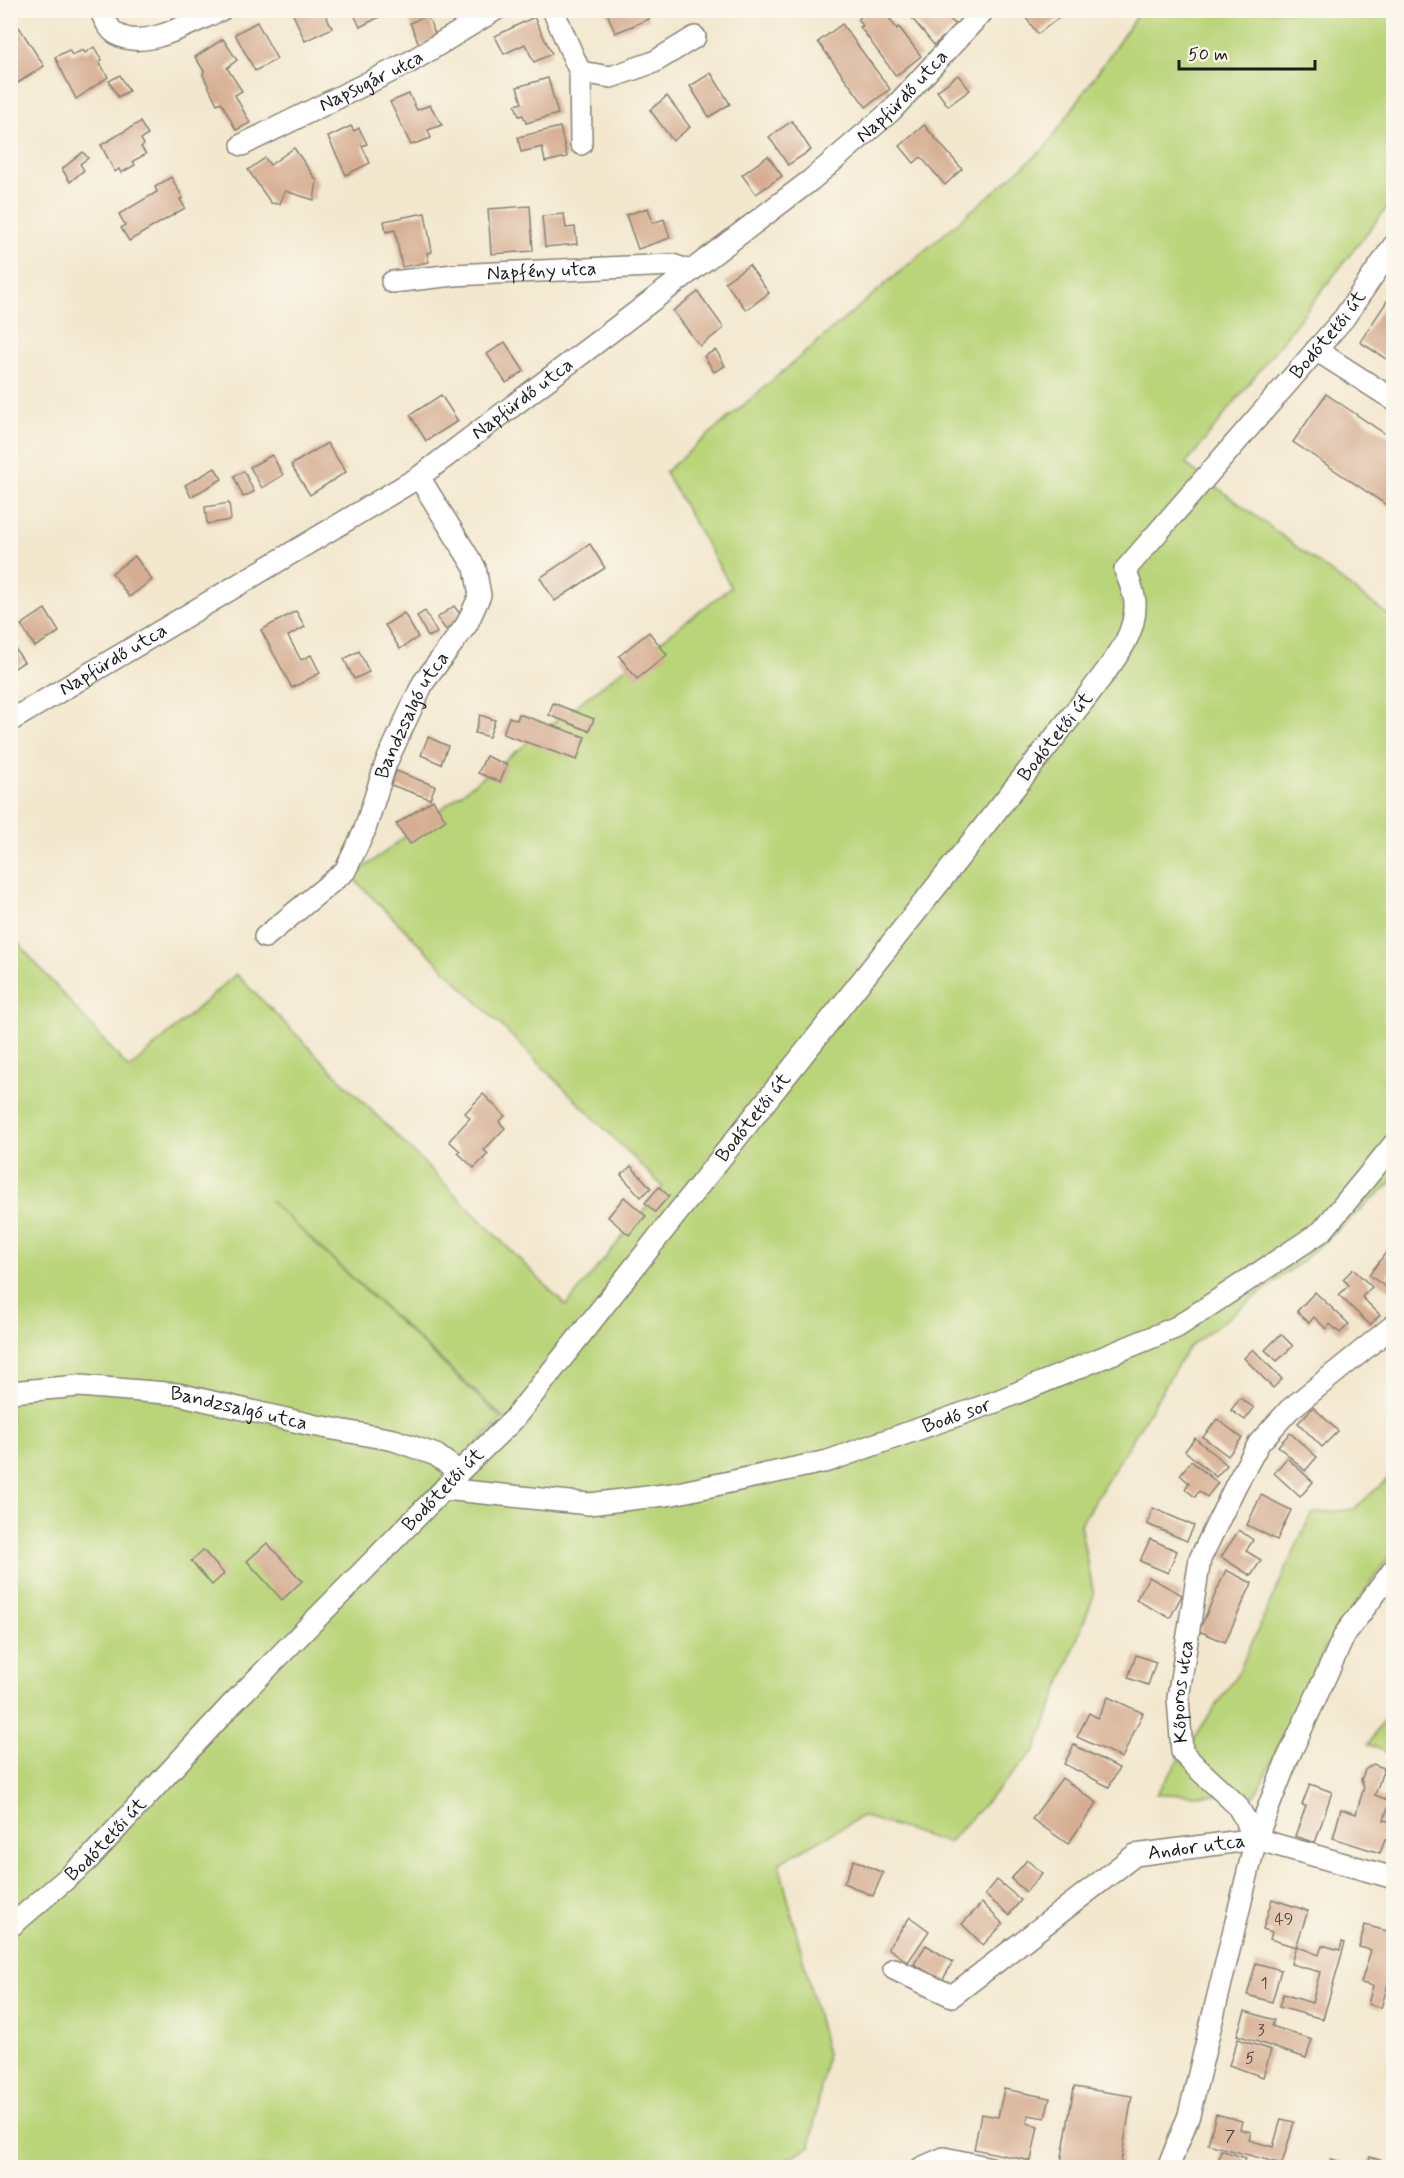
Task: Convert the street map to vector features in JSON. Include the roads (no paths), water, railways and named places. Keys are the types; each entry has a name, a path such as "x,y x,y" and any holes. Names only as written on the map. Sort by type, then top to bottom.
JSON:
{"street":[{"path":"100,10 115,33 128,39 141,40 160,36 220,10"},
{"name":"Napsugár utca","path":"243,145 410,62 495,10"},
{"path":"553,10 580,72 581,144"},
{"name":"Napfürdő utca","path":"10,721 419,477 811,180 891,111 984,10"},
{"path":"580,72 611,77 654,62 695,37"},
{"name":"Bodótetői út","path":"10,1927 87,1861 231,1705 459,1472 513,1420 1089,694 1126,644 1135,620 1135,600 1125,570 1344,318 1394,245"},
{"name":"Napfény utca","path":"392,282 454,275 672,265 691,271"},
{"path":"1316,350 1394,400"},
{"name":"Bandzsalgó utca","path":"265,937 345,871 364,832 386,764 423,683 467,624 480,595 475,568 419,477"},
{"name":"Bodó sor","path":"444,1489 589,1504 673,1494 828,1461 984,1406 1177,1327 1322,1231 1394,1144"},
{"name":"Kőporos utca","path":"1256,1839 1237,1805 1182,1752 1178,1698 1200,1559 1259,1443 1289,1410 1394,1325"},
{"name":"Bandzsalgó utca","path":"10,1392 79,1386 178,1394 312,1425 394,1440 436,1455 459,1472"},
{"path":"1394,1569 1345,1634 1287,1760 1256,1839 1394,1878"},
{"name":"Andor utca","path":"894,1969 952,1996 1135,1855 1256,1839 1189,2115 1168,2168"},
{"path":"921,2168 944,2158 991,2168"}]}
